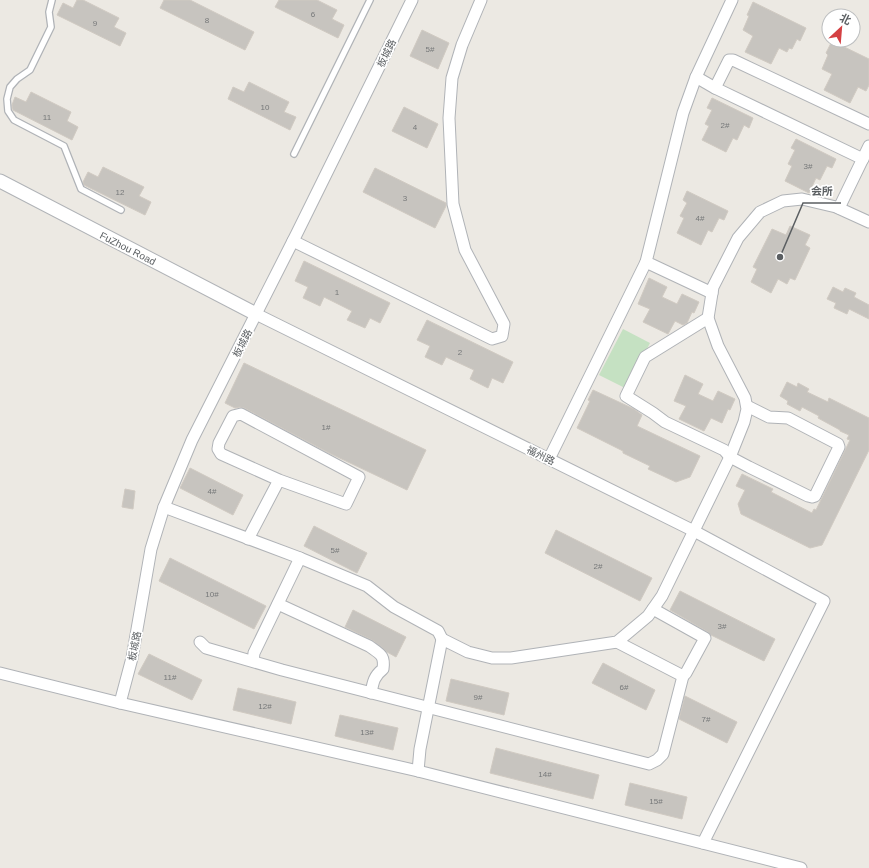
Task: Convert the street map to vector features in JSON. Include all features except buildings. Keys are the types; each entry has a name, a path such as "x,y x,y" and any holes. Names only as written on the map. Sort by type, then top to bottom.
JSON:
{"street":[{"name":"板城路","path":"120,703 132,658 151,549 164,507 192,440 293,241 412,0"},
{"path":"293,241 492,339 502,336 504,324 465,250 453,204 449,118 452,78 462,45 481,0"},
{"path":"549,459 646,262 683,113 696,77 732,0"},
{"path":"715,88 729,60 733,60 869,124"},
{"path":"696,77 715,88 863,160"},
{"path":"839,208 869,146"},
{"name":"FuZhou Road","path":"0,181 256,314"},
{"path":"164,507 300,558 367,586 394,607 438,632 442,638 468,652 492,658 511,658 617,642 648,616 662,596 730,457 744,422 747,409 745,398 718,346 708,318 714,287 738,238 760,212 783,201 802,199 839,208 869,222"},
{"path":"646,262 712,293"},
{"name":"福州路","path":"256,314 694,531 824,601 703,843"},
{"path":"708,318 645,357 626,396 665,422 724,450 730,457 808,496 815,496 839,447 838,444 788,418 769,417 747,406"},
{"path":"241,414 359,477 346,504 279,480 221,454 218,449 219,443 233,416 241,414"},
{"path":"248,539 279,480"},
{"path":"253,661 254,653 300,558"},
{"path":"278,604 369,646 381,654 384,660 383,669 377,673 373,680 371,693"},
{"path":"200,642 206,648 253,661 428,708 649,764 657,760 663,754 683,676 705,638 653,609"},
{"path":"418,771 420,749 442,638"},
{"path":"617,642 683,676"},
{"path":"0,673 120,703 418,771 801,868"}],"lane":[{"path":"52,0 49,12 51,27 30,70 17,79 10,87 7,99 8,111 14,120 64,146 81,189 121,210"},
{"path":"294,154 370,0"}],"green space":[{"path":"623,329 650,343 627,389 599,375"}],"place":[{"name":"会所","path":"780,257"}]}
